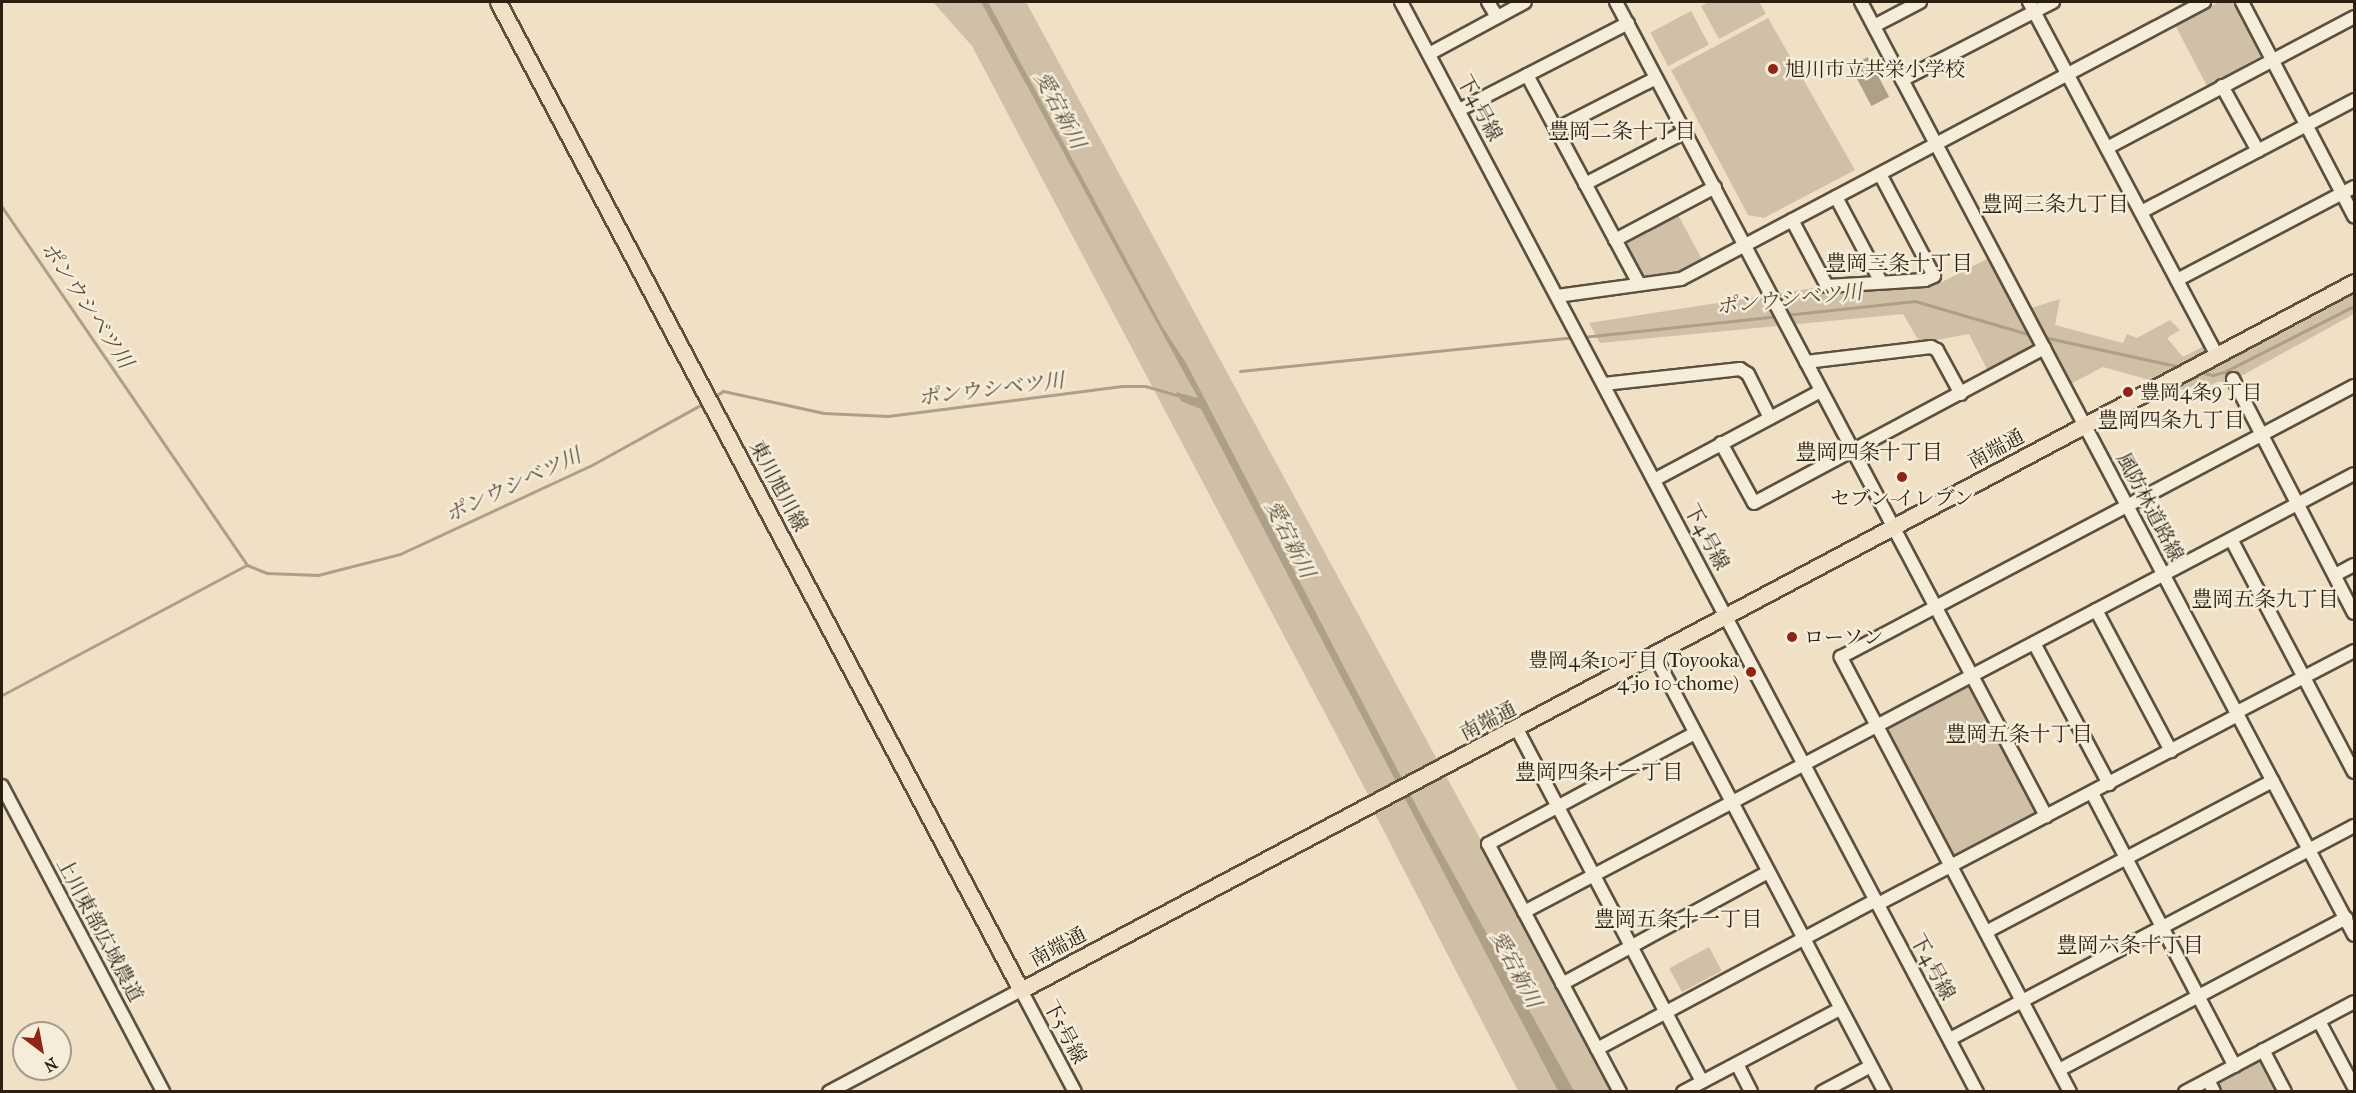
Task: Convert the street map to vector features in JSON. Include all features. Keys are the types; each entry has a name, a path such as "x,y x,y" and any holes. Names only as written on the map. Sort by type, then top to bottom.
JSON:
{"main road":[{"name":"東川旭川線","path":"498,2 1021,990"},
{"name":"南端通","path":"1021,990 1518,729 2355,282"}],"street":[{"name":"下4号線","path":"1401,2 1977,1092"},
{"path":"1488,2 1497,17"},
{"path":"1429,54 1525,2"},
{"path":"1616,2 2046,816"},
{"name":"風防林道路線","path":"1861,2 2355,935"},
{"path":"1874,26 1920,2"},
{"path":"1902,80 2032,6 2053,2"},
{"path":"1557,296 1681,279 2204,2"},
{"path":"2242,2 2355,216"},
{"path":"2032,6 2177,280 2211,359"},
{"path":"2107,148 2355,17"},
{"path":"1459,110 1628,23"},
{"path":"1527,75 1639,284"},
{"path":"1556,129 1656,78"},
{"path":"2222,86 2258,151"},
{"path":"2141,212 2355,100"},
{"path":"1585,184 1685,132"},
{"path":"1792,220 1827,286 1880,280 1925,280 1934,276 1880,174"},
{"path":"1615,240 1715,187"},
{"path":"2177,280 2355,187"},
{"path":"1836,197 1880,280"},
{"path":"1806,362 1931,347 1937,350 1961,394"},
{"path":"1721,443 1754,503 1961,394 2044,347"},
{"path":"1604,384 1740,369 1748,374 1770,418"},
{"path":"2233,379 2260,435 2355,613"},
{"path":"2070,1092 1841,657 2355,386"},
{"path":"1654,480 1821,391"},
{"path":"1524,912 2355,474"},
{"path":"2231,539 2355,772"},
{"path":"2335,575 2355,565"},
{"path":"2096,610 2171,751"},
{"path":"2034,643 2109,784"},
{"path":"1597,1049 1804,939 1952,867 2355,651"},
{"path":"1655,656 1885,1092"},
{"path":"1518,729 1702,1081"},
{"path":"1620,1092 1488,844 1695,733"},
{"path":"1986,932 2273,781"},
{"name":"上川東部広域農道","path":"2,786 163,1092"},
{"path":"2092,793 2235,1066"},
{"path":"1950,1039 2355,826"},
{"path":"1562,984 1768,872"},
{"path":"2059,1070 2346,918"},
{"name":"南端通","path":"830,1092 1021,990"},
{"name":"下5号線","path":"1021,990 1075,1092"},
{"path":"2186,1092 2355,1002"},
{"path":"1683,1092 1840,1009"},
{"path":"2319,1021 2355,1087"},
{"path":"2263,1050 2285,1092"},
{"path":"1737,1064 1752,1092"},
{"path":"1822,1092 1871,1066"},
{"path":"2208,1080 2214,1092"}],"shaded area":[{"path":"933,2 1026,2 1617,1091 1518,1091 1373,810 1372,802 972,46"},
{"path":"981,2 988,2 1162,326 1186,363 1421,815 1574,1091 1558,1091 1201,409 1181,401 1176,392 1198,398"},
{"path":"1709,2 1759,2 1766,14 1719,39 1701,6"},
{"path":"2219,2 2235,2 2263,55 2207,86 2175,25"},
{"path":"1691,11 1709,45 1668,66 1650,33"},
{"path":"1768,18 1855,170 1764,218 1748,215 1671,70"},
{"path":"1868,57 1889,97 1871,106 1850,66"},
{"path":"1677,213 1704,263 1681,276 1644,281 1622,242"},
{"path":"1989,258 2038,350 1990,375 1969,334 1920,343 1903,314 1600,343 1589,323 1827,286 1934,276 1940,283"},
{"path":"2354,282 2354,314 2225,385 2219,381 2196,393 2103,367 2069,385 2028,309 2060,299 2055,325 2123,343 2127,334 2137,338 2170,320 2180,330 2167,338 2183,357 2206,345 2217,355"},
{"path":"1971,683 2037,813 1948,858 1882,728"},
{"path":"1709,947 1722,971 1682,992 1669,968"},
{"path":"2262,1057 2280,1091 2217,1091 2213,1084"}],"waterway":[{"name":"ポンウシベツ川","path":"2,207 247,565 267,573 318,575 400,554 590,466 704,403"},
{"name":"ポンウシベツ川","path":"1785,315 1915,301 2031,335"},
{"name":"ポンウシベツ川","path":"2199,372 2213,375 2224,372 2354,306"},
{"name":"ポンウシベツ川","path":"1583,337 1779,316"},
{"name":"ポンウシベツ川","path":"1240,371 1573,337"},
{"name":"ポンウシベツ川","path":"2043,337 2181,367"},
{"name":"ポンウシベツ川","path":"712,398 723,391 824,413 888,416 1122,386 1145,386 1180,396"},
{"path":"2,695 247,565"}],"place":[{"name":"旭川市立共栄小学校","path":"1773,69"},
{"name":"豊岡4条9丁目","path":"2128,392"},
{"name":"セブン-イレブン","path":"1902,477"},
{"name":"ローソン","path":"1792,637"},
{"name":"豊岡4条10丁目 (Toyooka 4-jo 10-chome)","path":"1751,672"}],"district":[{"name":"豊岡二条十丁目","path":"1622,131"},
{"name":"豊岡三条九丁目","path":"2055,204"},
{"name":"豊岡三条十丁目","path":"1899,263"},
{"name":"豊岡四条九丁目","path":"2171,420"},
{"name":"豊岡四条十丁目","path":"1869,452"},
{"name":"豊岡五条九丁目","path":"2265,599"},
{"name":"豊岡五条十丁目","path":"2019,734"},
{"name":"豊岡四条十一丁目","path":"1599,772"},
{"name":"豊岡五条十一丁目","path":"1678,919"},
{"name":"豊岡六条十丁目","path":"2130,945"}],"water label":[{"name":"愛宕新川","path":"1060,110"},
{"name":"愛宕新川","path":"1290,539"},
{"name":"愛宕新川","path":"1516,969"}]}
